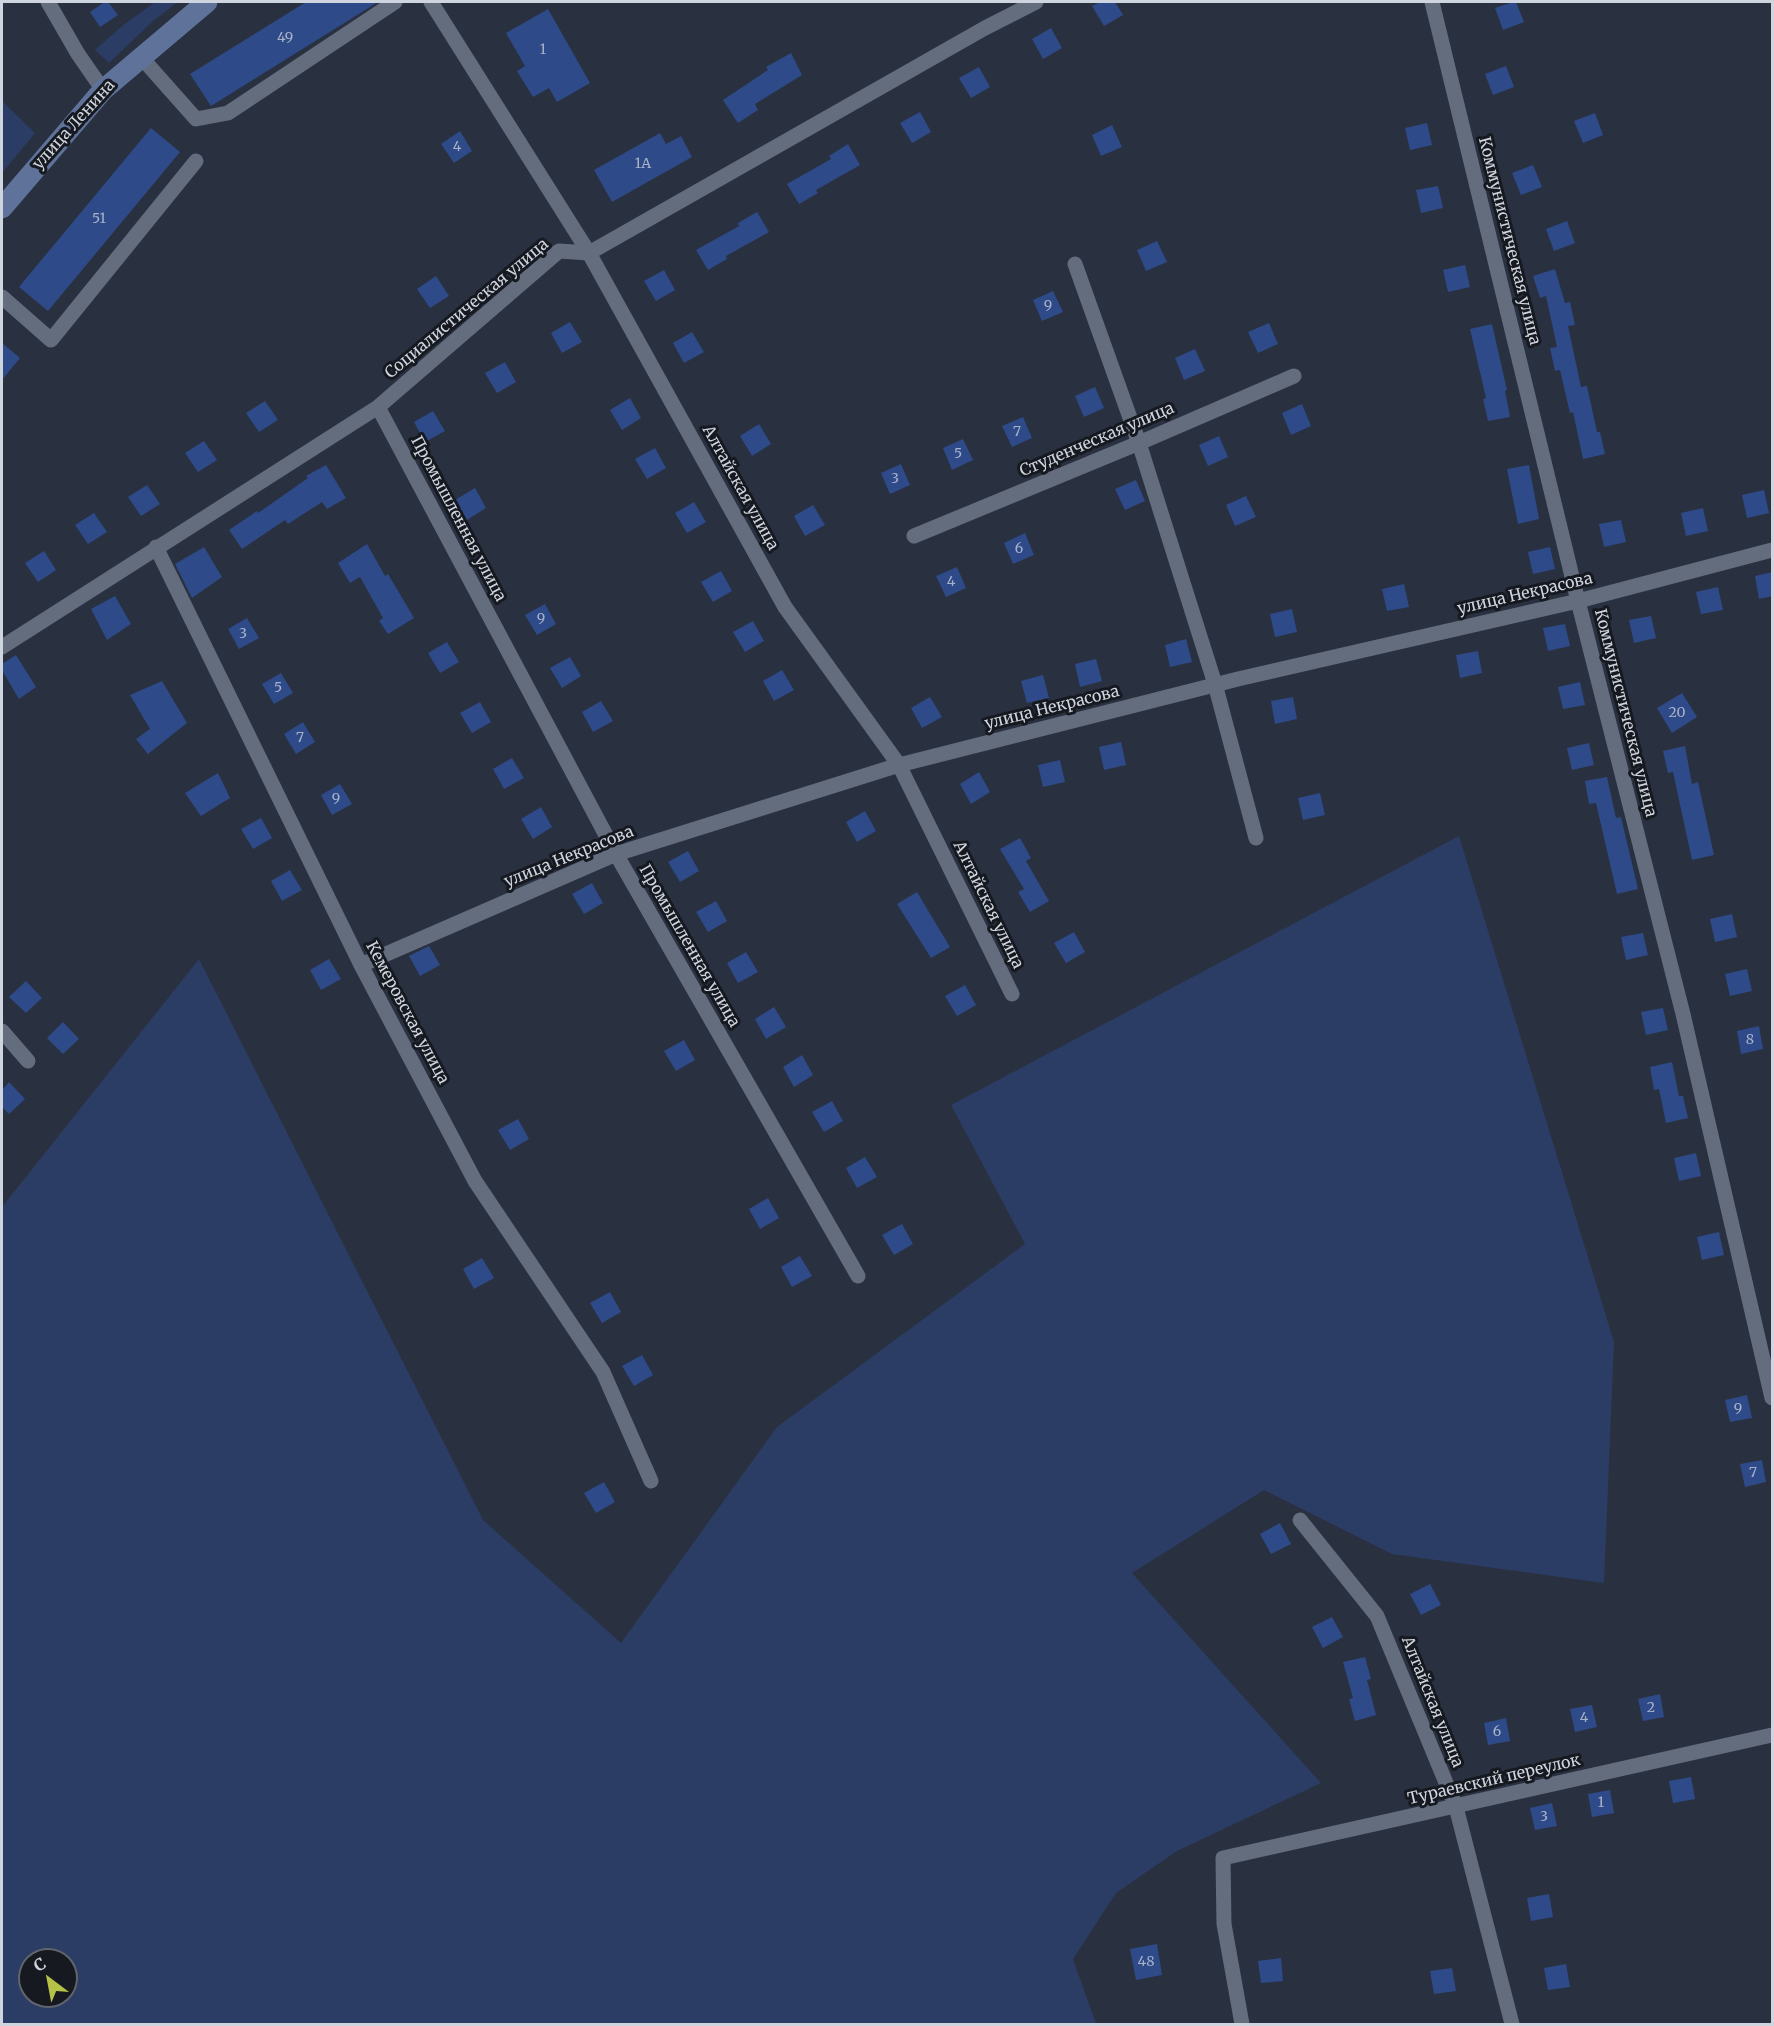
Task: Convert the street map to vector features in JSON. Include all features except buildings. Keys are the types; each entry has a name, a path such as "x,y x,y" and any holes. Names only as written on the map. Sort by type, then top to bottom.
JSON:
{"main road":[{"name":"улица Ленина","path":"2,208 103,90 207,2"}],"street":[{"path":"48,2 78,54 103,90"},
{"path":"141,57 196,119 228,114 395,2"},
{"name":"Алтайская улица","path":"431,2 589,253 784,607 899,765 1012,994"},
{"path":"589,253 985,28 1036,2"},
{"name":"Коммунистическая улица","path":"1432,2 1578,601 1683,1014 1773,1398"},
{"path":"2,297 51,340 196,161"},
{"name":"Социалистическая улица","path":"2,647 378,407 559,251 589,253"},
{"path":"1075,264 1139,443 1215,684 1256,838"},
{"name":"Студенческая улица","path":"914,536 1294,376"},
{"name":"Промышленная улица","path":"378,407 616,854 858,1276"},
{"name":"Кемеровская улица","path":"156,547 361,965 475,1180 603,1372 651,1481"},
{"name":"улица Некрасова","path":"361,965 616,854 899,765 1215,684 1578,601 1773,550"},
{"path":"2,1031 28,1061"},
{"name":"Алтайская улица","path":"1300,1520 1377,1616 1456,1807 1512,2025"},
{"name":"Тураевский переулок","path":"1242,2025 1224,1924 1223,1858 1773,1736"}],"shaded area":[{"path":"155,2 178,2 153,21 109,63 95,50 122,26"},
{"path":"2,101 35,133 2,173"},
{"path":"1459,836 1614,1342 1604,1583 1392,1554 1264,1490 1132,1573 1321,1783 1177,1851 1116,1893 1073,1959 1096,2024 2,2024 2,1207 199,959 483,1520 621,1643 777,1427 1025,1244 951,1105"}]}
